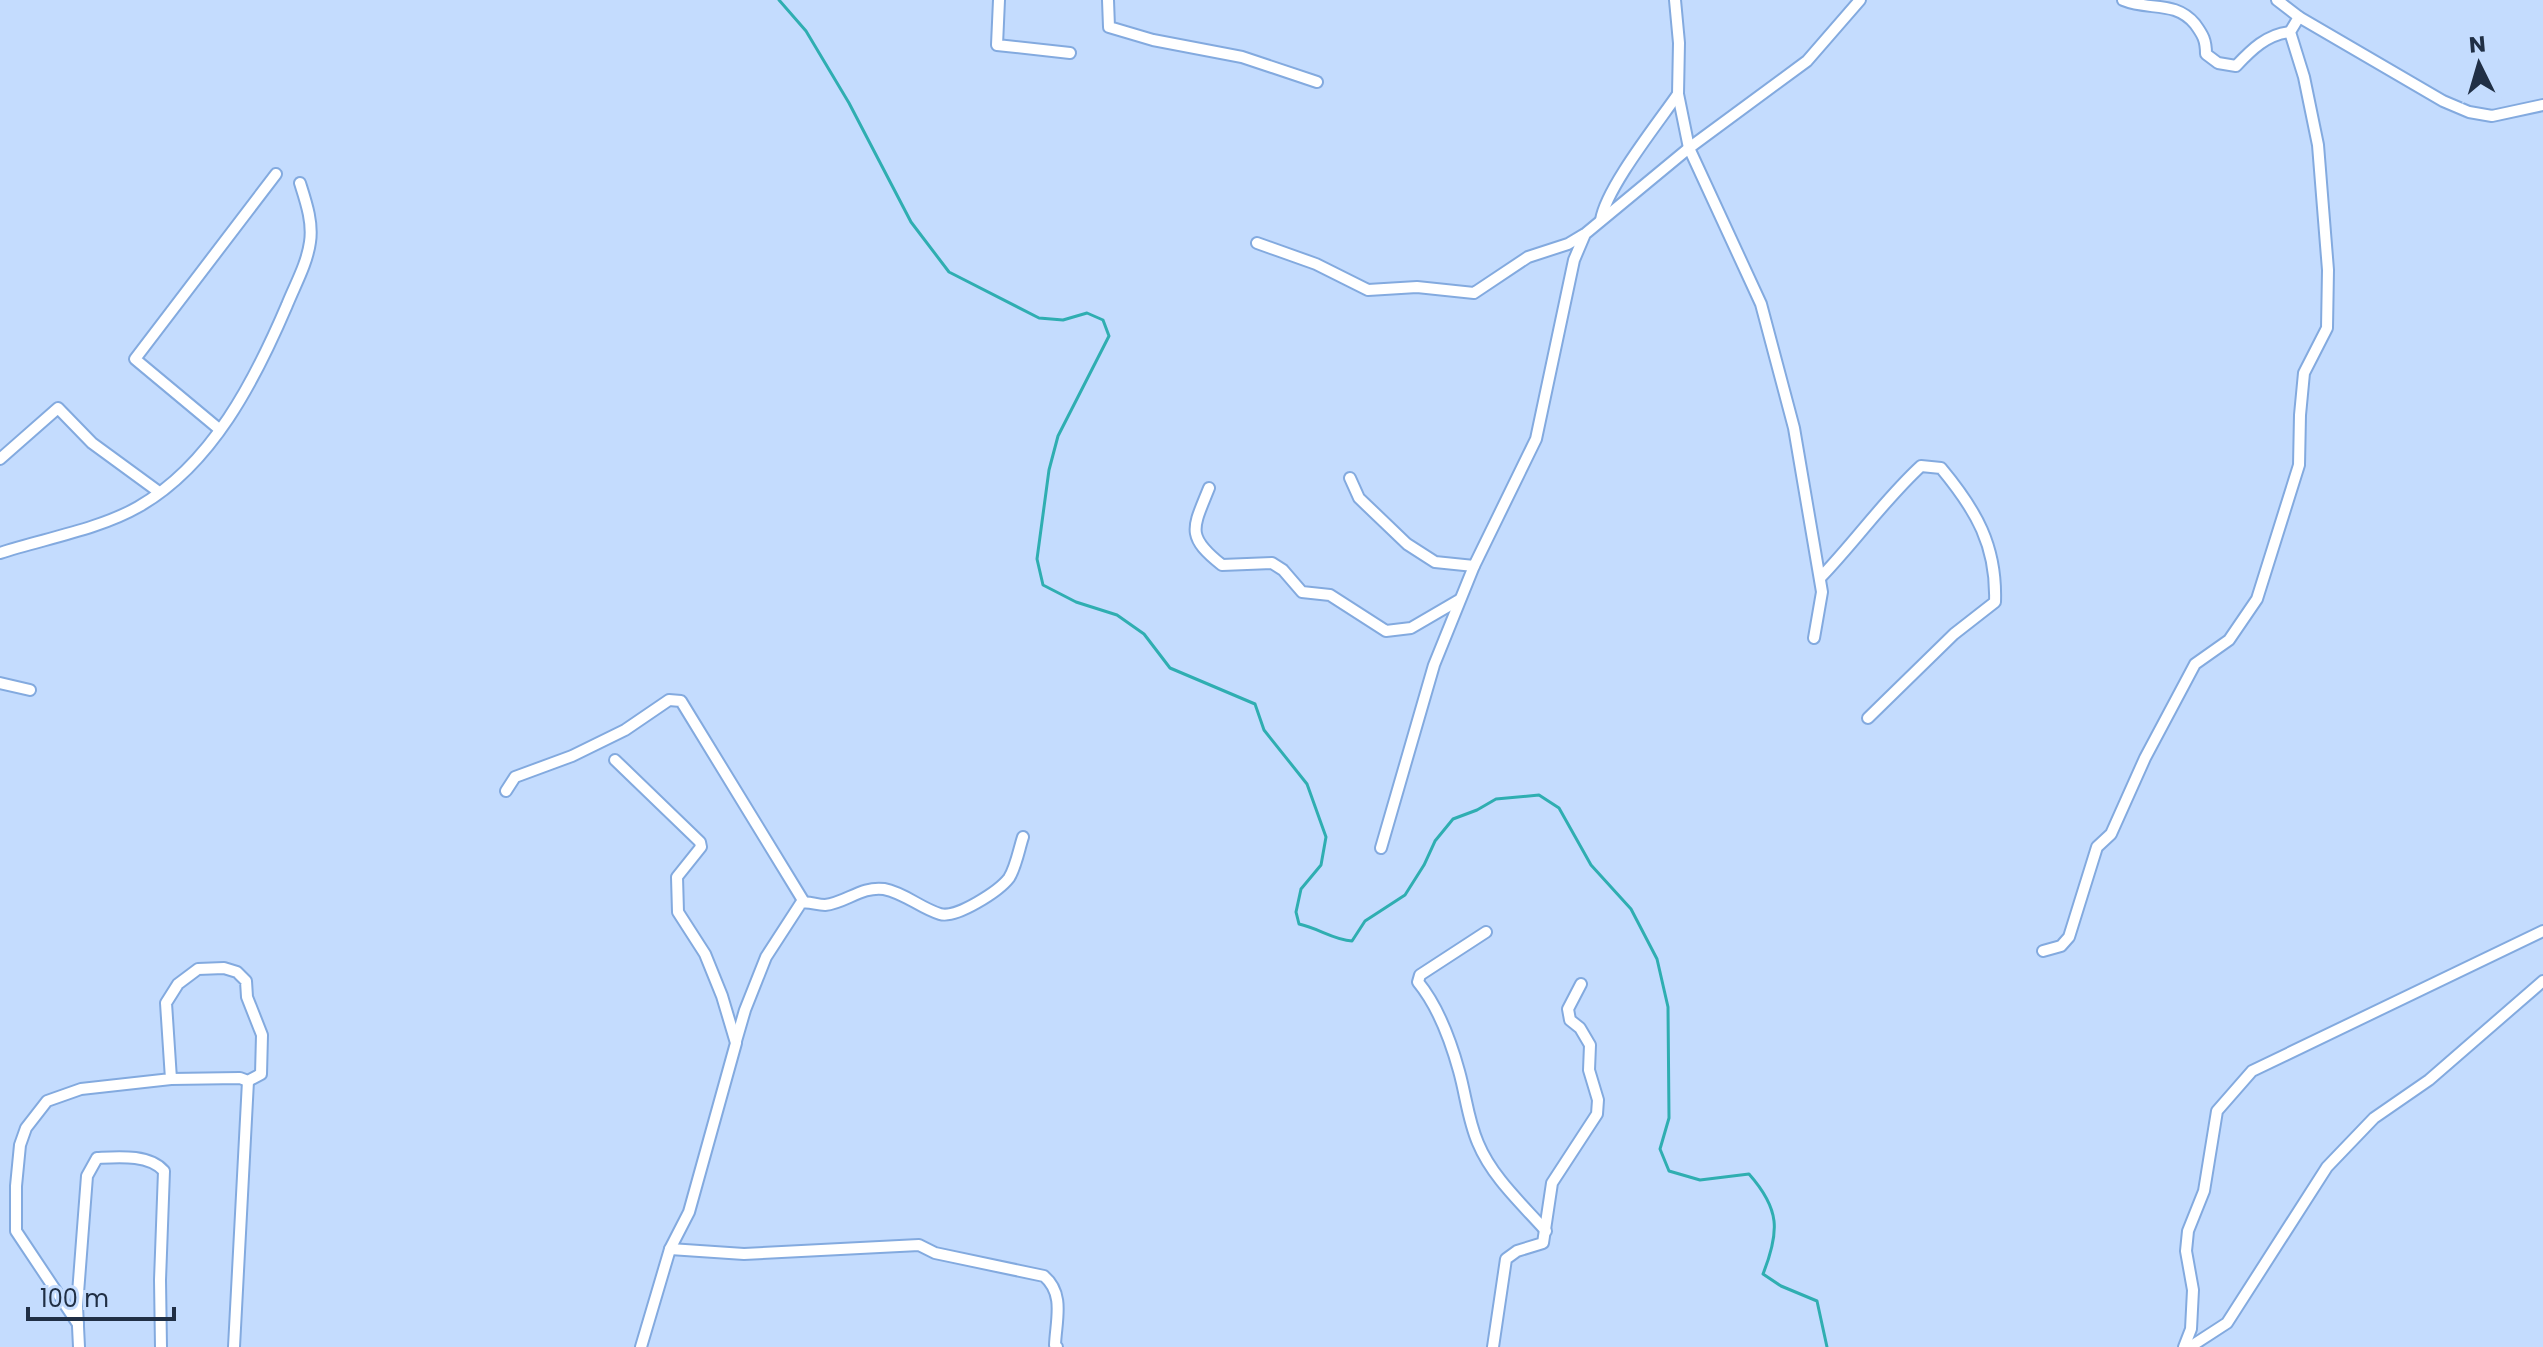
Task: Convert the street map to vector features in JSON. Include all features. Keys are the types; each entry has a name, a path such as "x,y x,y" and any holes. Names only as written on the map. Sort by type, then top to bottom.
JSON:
{"street":[{"path":"999,0 997,45 1070,53"},
{"path":"1108,0 1109,27 1153,40 1242,57 1317,82"},
{"path":"1675,0 1679,43 1678,94 1689,148 1761,304 1794,428 1822,592 1814,638"},
{"path":"1257,243 1316,264 1368,290 1417,287 1474,293 1528,257 1568,244 1585,234 1689,148 1807,61 1860,0"},
{"path":"2123,0 2132,4 2156,4 2186,13 2206,40 2206,54 2218,63 2236,66 2253,48 2279,33 2290,32"},
{"path":"2277,0 2299,17 2443,101 2469,112 2492,116 2543,105"},
{"path":"2043,951 2061,946 2069,937 2097,847 2111,834 2145,758 2195,664 2229,640 2257,599 2299,465 2304,373 2327,328 2328,270 2318,145 2304,77 2290,32 2299,17"},
{"path":"1601,220 1603,208 1617,184 1678,94"},
{"path":"219,429 135,359 276,174"},
{"path":"0,553 137,508 196,461 251,383 304,265 310,241 308,207 300,183"},
{"path":"1381,848 1434,665 1474,566 1536,439 1574,260 1585,234"},
{"path":"0,459 58,408 92,443 159,492"},
{"path":"1820,578 1921,466 1941,468 1968,500 1984,535 1996,572 1995,602 1954,634 1868,718"},
{"path":"1350,478 1359,498 1407,544 1435,562 1474,566"},
{"path":"1209,488 1194,525 1199,544 1222,565 1272,563 1302,592 1330,595 1386,631 1411,628 1461,599"},
{"path":"0,683 30,690"},
{"path":"506,791 515,777 572,756 625,730 669,700 681,701 804,902"},
{"path":"615,760 700,842 701,847 677,877 678,912 705,954 736,1043"},
{"path":"804,902 827,905 863,889 882,889 905,895 942,915 951,914 994,892 1009,877 1023,837"},
{"path":"641,1347 670,1249 689,1212 745,1010 766,957 804,902"},
{"path":"2184,1347 2191,1329 2193,1290 2186,1251 2188,1231 2204,1191 2217,1111 2240,1083 2252,1071 2543,931"},
{"path":"1486,932 1420,975 1418,982 1427,994 1459,1070 1467,1112 1479,1146 1498,1177 1546,1231"},
{"path":"78,1324 16,1231 16,1186 20,1145 26,1128 47,1101 81,1089 171,1079 240,1078 248,1081 261,1074 262,1035 247,997 246,981 237,972 224,968 198,969 178,984 166,1003 171,1079"},
{"path":"2190,1347 2227,1323 2336,1157 2374,1118 2429,1080 2543,981"},
{"path":"1493,1347 1506,1259 1517,1251 1543,1243 1552,1183 1597,1114 1598,1100 1589,1070 1590,1045 1580,1028 1570,1020 1568,1009 1581,984"},
{"path":"234,1347 248,1081"},
{"path":"79,1347 78,1295 87,1176 97,1158 120,1157 159,1165 164,1171 161,1347"},
{"path":"670,1249 744,1254 919,1245 935,1253 1044,1276 1054,1284 1058,1295 1057,1347"}],"waterway":[{"path":"779,0 806,31 849,103 911,222 949,272 1039,318 1063,320 1087,313 1103,320 1109,336 1058,436 1049,470 1037,559 1043,585 1076,602 1117,615 1144,634 1170,668 1255,704 1264,730 1307,784 1326,837 1321,865 1301,889 1296,912 1299,924 1352,941 1365,921 1405,895 1435,841 1453,819 1496,799 1539,795 1559,808 1591,865 1631,909 1657,959 1668,1007 1669,1118 1660,1149 1669,1171 1700,1180 1749,1174 1767,1198 1774,1221 1772,1245 1763,1274 1781,1286 1817,1301 1827,1347"}]}
